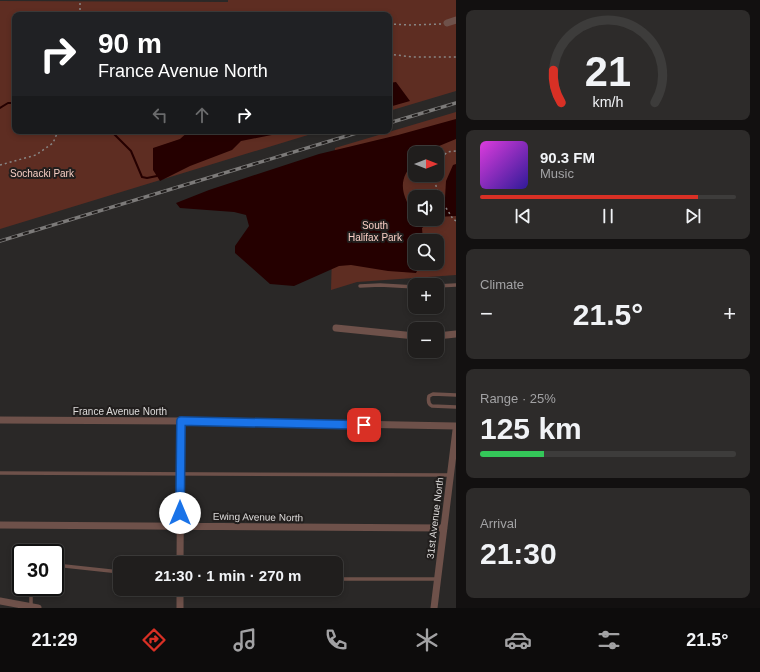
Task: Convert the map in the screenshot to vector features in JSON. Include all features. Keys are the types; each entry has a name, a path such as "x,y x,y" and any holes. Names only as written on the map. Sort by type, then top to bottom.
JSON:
{"street":[{"path":"447,23 456,20"},
{"path":"336,328 408,335"},
{"path":"444,335 456,334"},
{"name":"France Avenue North","path":"0,420 181,421 456,426"},
{"path":"180,556 181,421"},
{"name":"31st Avenue North","path":"434,608 456,430"},
{"name":"Ewing Avenue North","path":"0,525 444,528"},
{"path":"180,596 180,608"},
{"path":"0,601 38,608"}],"lane":[{"path":"444,285 456,284"},
{"path":"360,286 380,285 408,287"},
{"path":"456,395 433,394 429,396 429,402 432,406 456,407"},
{"path":"0,473 450,475"},
{"path":"64,566 113,571"},
{"path":"343,579 437,579"},
{"path":"31,596 31,607"}],"path":[{"path":"80,0 80,12"},
{"path":"392,24 447,23"},
{"path":"392,54 412,57 456,57"},
{"path":"0,165 36,155 53,143 57,134"},
{"path":"444,155 447,152 456,151"},
{"path":"435,182 441,199 453,219 456,221"}],"green space":[{"name":"Sochacki Park","path":"228,0 456,0 456,91 392,110 392,12 12,12 12,134 311,134 0,229 0,1 228,2"},
{"name":"South Halifax Park","path":"456,112 456,275 357,282 331,290 335,148 382,134 392,134 392,131"}],"shaded area":[{"path":"396,82 410,101 392,106 392,83"},
{"path":"456,119 456,139 439,146 408,146 408,170 405,175 403,190 408,205 408,226 425,226 422,228 422,234 408,234 408,270 418,270 416,273 388,271 351,265 339,266 294,286 270,284 235,253 235,246 249,226 246,215 234,212 180,208 176,203 209,190 319,154"},
{"path":"186,134 277,134 241,141 232,150 190,166 160,181 153,170 153,148 180,139"},
{"path":"456,164 456,216 444,217 446,181 453,165"}],"waterway":[{"path":"0,108 8,103 12,103"},
{"path":"114,134 131,151 142,177 147,178 157,176"}],"railway":[{"path":"392,122 456,103"},
{"path":"0,241 353,134"}],"route":[{"path":"180,513 181,421 364,425"}]}
